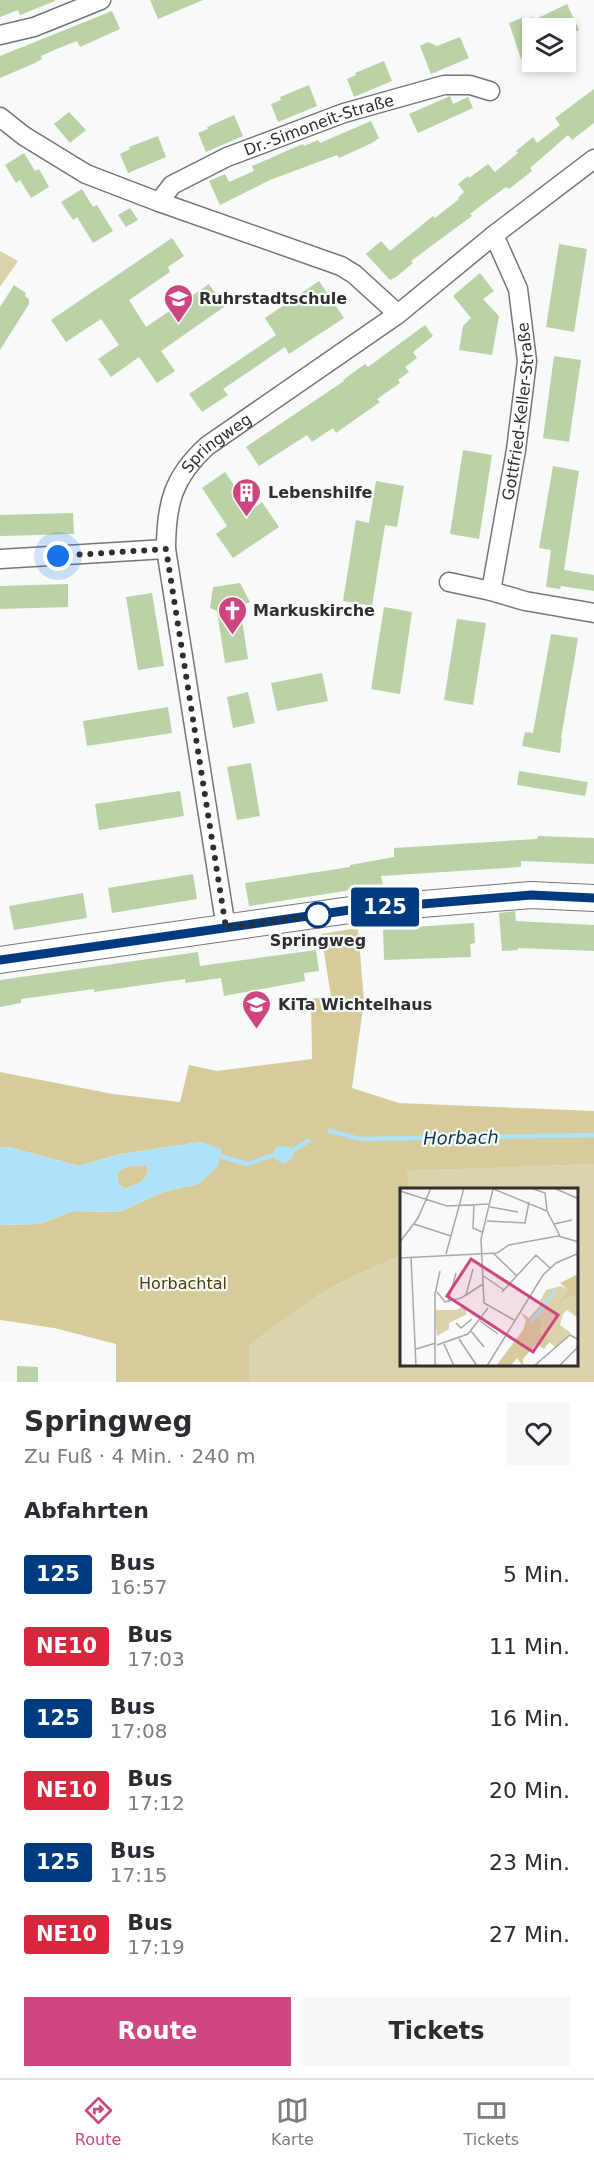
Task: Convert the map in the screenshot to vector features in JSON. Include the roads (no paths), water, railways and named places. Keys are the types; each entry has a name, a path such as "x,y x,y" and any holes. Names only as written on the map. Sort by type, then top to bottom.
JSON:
{"street":[{"path":"0,35 34,27 101,0"},
{"name":"Dr.-Simoneit-Straße","path":"159,202 172,185 227,157 344,113 444,85 470,84 490,91"},
{"path":"0,117 24,136 86,174 340,266 354,274 398,314"},
{"name":"Springweg","path":"226,928 166,549 166,521 170,501 180,477 194,458 207,446 398,314 594,159"},
{"name":"Gottfried-Keller-Straße","path":"491,591 516,450 527,361 518,289 495,235"},
{"path":"0,559 166,549"},
{"path":"449,582 525,601 594,613"},
{"path":"0,960 350,910 531,895 594,898"}],"water":[{"path":"201,1142 221,1149 217,1168 198,1184 166,1191 119,1212 73,1211 39,1224 0,1225 0,1147 8,1147 79,1166 121,1154","holes":["145,1165 148,1168 146,1177 136,1184 124,1189 118,1183 117,1172 129,1166"]},
{"path":"288,1146 295,1149 293,1157 284,1164 275,1159 273,1155 276,1147"}],"waterway":[{"name":"Horbach","path":"330,1131 360,1139 594,1135"},
{"name":"Horbach","path":"295,1149 308,1141"},
{"name":"Horbach","path":"219,1156 248,1164 273,1155"}],"place":[{"name":"Ruhrstadtschule","path":"178,324"},
{"name":"Lebenshilfe","path":"247,518"},
{"name":"Markuskirche","path":"232,636"},
{"name":"Springweg","path":"318,915"},
{"name":"KiTa Wichtelhaus","path":"257,1030"}],"park label":[{"name":"Horbachtal","path":"183,1283"}]}
